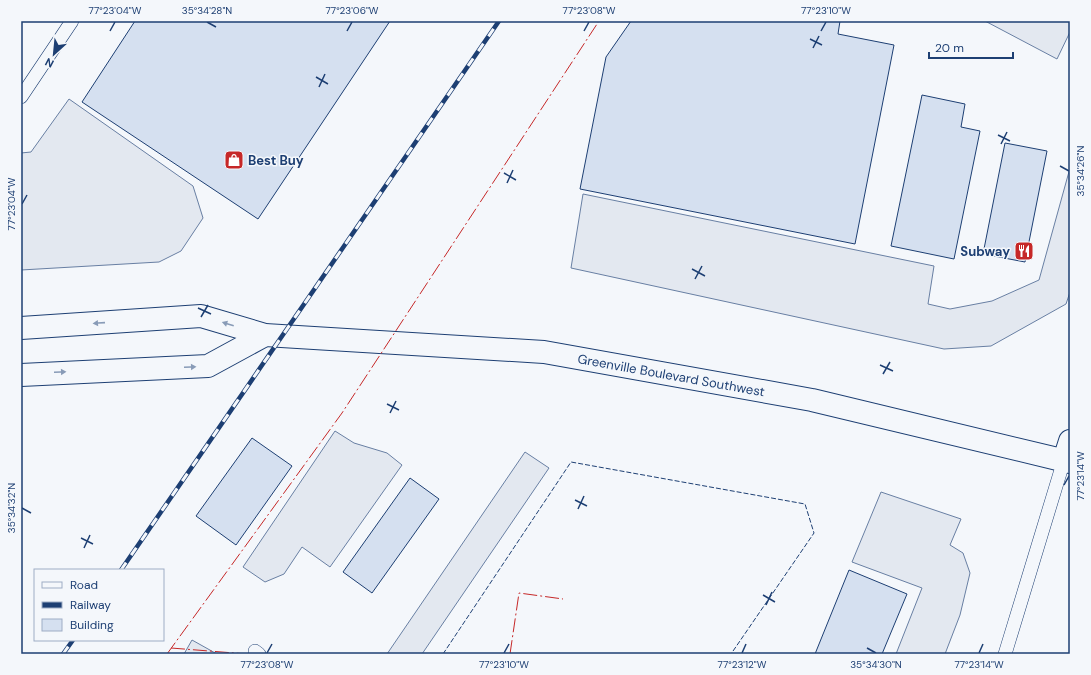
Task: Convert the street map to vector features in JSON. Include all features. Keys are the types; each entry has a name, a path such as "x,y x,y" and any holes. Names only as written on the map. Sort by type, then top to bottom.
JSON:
{"highway":[{"name":"Greenville Boulevard Southwest","path":"21,328 201,316 265,336 544,352 812,400 1068,454"},
{"path":"21,375 208,366 265,336"}],"lane":[{"path":"21,97 72,21"},
{"path":"1005,654 1068,454"}],"shaded area":[{"path":"985,21 1070,21 1070,32 1057,59"},
{"path":"69,99 193,186 203,218 181,251 159,262 21,270 21,153 31,152"},
{"path":"1070,168 1070,292 1066,304 991,346 944,349 571,268 583,194 934,266 928,304 950,309 992,301 1039,280"},
{"path":"335,431 354,443 387,453 402,465 330,567 302,547 284,574 265,582 243,567"},
{"path":"525,452 549,468 422,654 387,654"},
{"path":"881,492 961,519 950,545 963,553 970,573 960,615 945,654 896,654 922,588 852,562"},
{"path":"192,640 217,654 184,654"}],"building":[{"name":"Best Buy","path":"135,21 390,21 258,219 82,102"},
{"path":"631,21 840,21 838,34 894,45 855,244 580,189 606,57"},
{"path":"922,95 965,104 961,127 980,131 954,259 891,246"},
{"path":"1005,143 1047,151 1025,262 983,254"},
{"path":"252,438 292,466 236,545 196,516"},
{"path":"410,478 439,499 372,593 343,572"},
{"path":"849,570 907,594 882,654 815,654"}],"railway":[{"path":"122,569 499,21"},
{"path":"63,654 72,641"}],"fence":[{"path":"443,654 571,462 805,504 814,533 731,654"}],"power":[{"path":"167,654 342,413 599,21"},
{"path":"510,654 519,593 563,599"},
{"path":"171,648 247,654"}],"place":[{"name":"Best Buy","path":"234,160"},
{"name":"Subway","path":"1024,251"}]}
